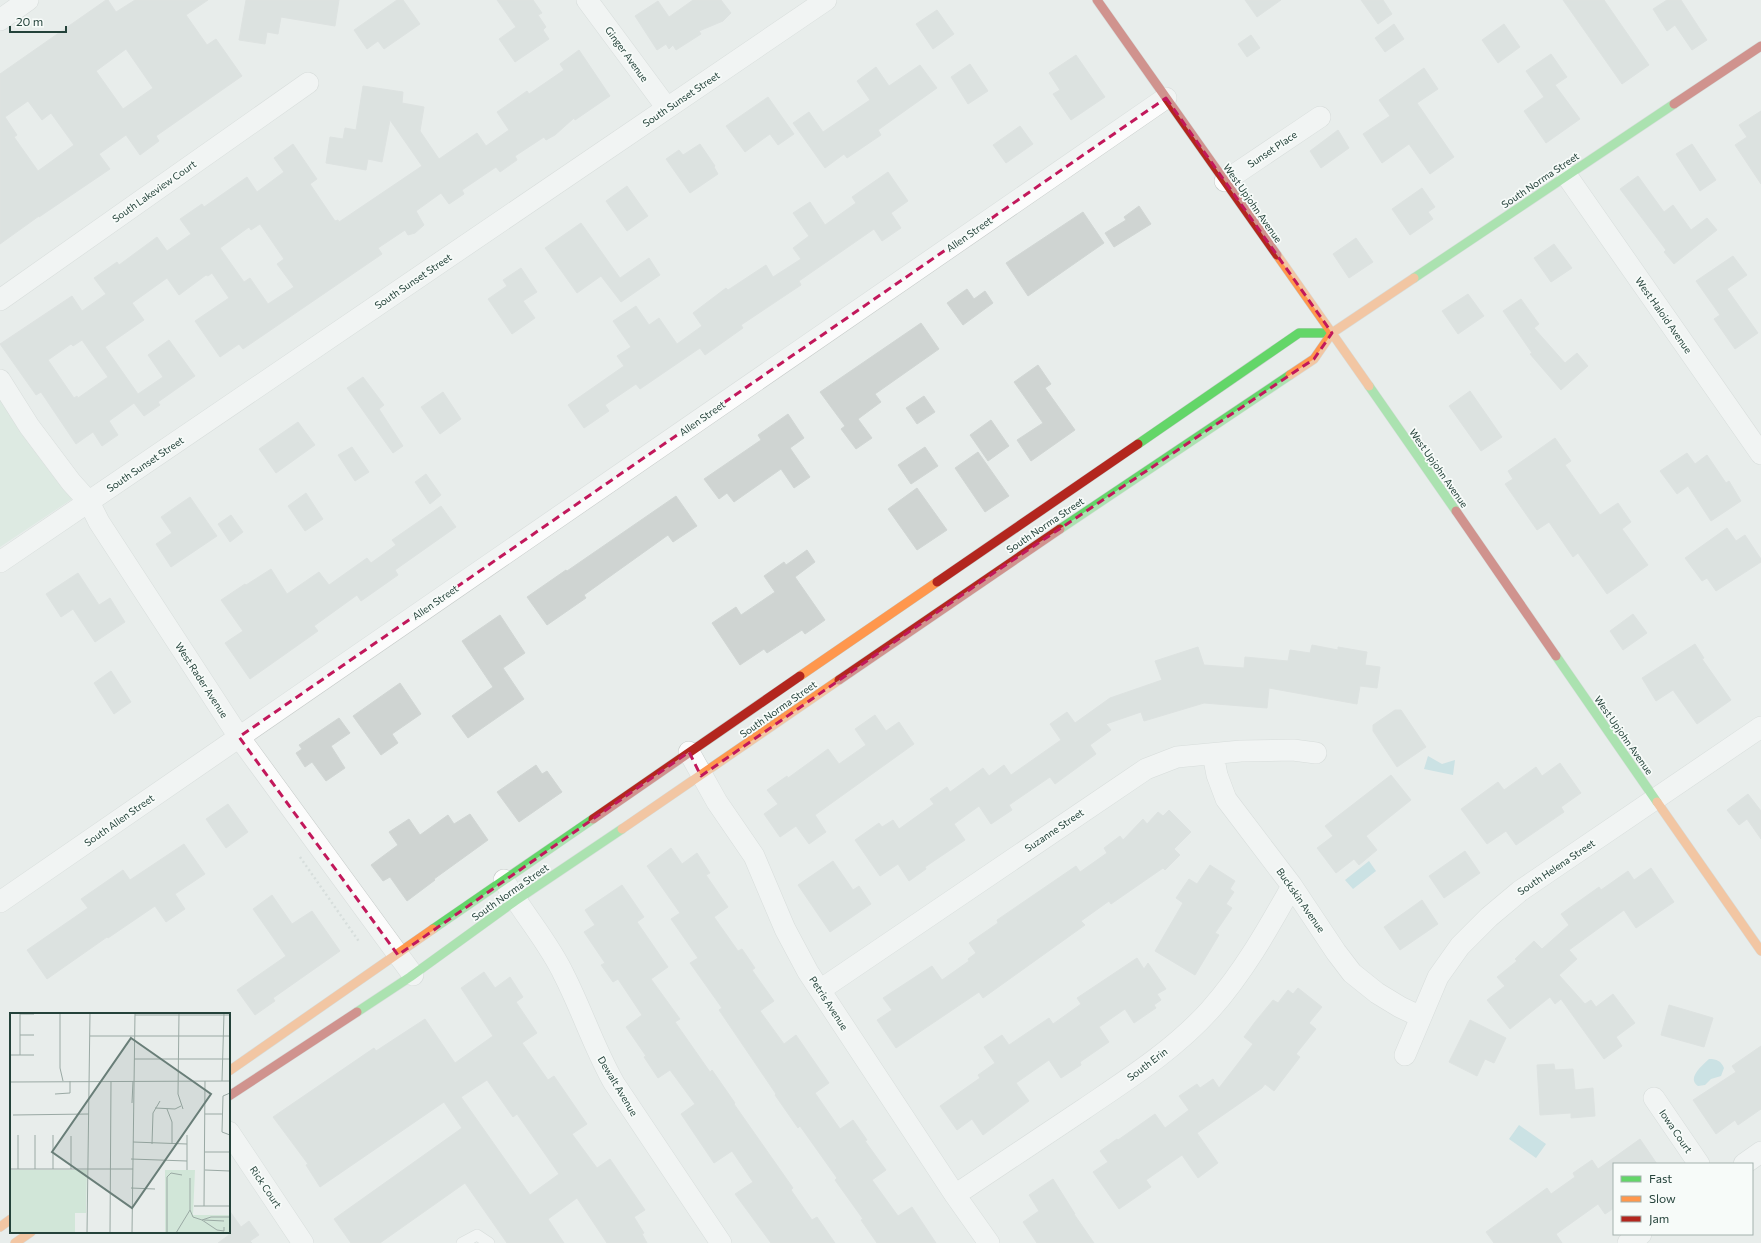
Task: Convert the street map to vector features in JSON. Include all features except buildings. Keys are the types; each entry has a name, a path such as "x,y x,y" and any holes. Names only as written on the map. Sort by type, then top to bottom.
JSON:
{"street":[{"path":"0,20 28,0"},
{"name":"Ginger Avenue","path":"587,0 667,108"},
{"name":"South Sunset Street","path":"0,562 826,0"},
{"name":"West Upjohn Avenue","path":"1096,0 1332,333 1761,951"},
{"name":"South Norma Street","path":"230,1095 413,975 515,901 700,776 991,574 1314,359 1332,333 1761,46"},
{"name":"South Lakeview Court","path":"0,300 308,83"},
{"name":"Allen Street","path":"239,737 1166,98"},
{"name":"Sunset Place","path":"1225,181 1320,117"},
{"name":"West Haloid Avenue","path":"1567,176 1761,454"},
{"name":"South Norma Street","path":"230,1070 689,752 1299,333 1332,333"},
{"name":"West Rader Avenue","path":"0,380 29,426 71,482 89,502 99,522 239,737 413,975"},
{"name":"South Helena Street","path":"1405,1055 1438,977 1460,946 1489,917 1520,891 1656,800 1761,727"},
{"name":"South Allen Street","path":"0,902 239,737"},
{"name":"Suzanne Street","path":"820,990 1146,769 1177,757 1241,750 1293,750 1316,753"},
{"name":"Petris Avenue","path":"689,752 700,776 754,856 785,929 820,990 955,1195 989,1243"},
{"name":"Buckskin Avenue","path":"1213,754 1216,775 1226,799 1292,886 1336,952 1352,973 1377,993 1400,1007 1422,1017"},
{"name":"Dewalt Avenue","path":"504,880 515,901 564,974 600,1059 614,1083 721,1243"},
{"name":"South Erin","path":"955,1195 1140,1072 1186,1034 1210,1010 1232,983 1264,936 1292,886"},
{"name":"Iowa Court","path":"1654,1098 1698,1163"},
{"name":"Rick Court","path":"230,1134 303,1243"},
{"path":"1745,1163 1761,1152"},
{"path":"0,1227 10,1220"},
{"path":"15,1243 30,1233"},
{"path":"1628,1243 1640,1235"}],"lane":[{"path":"462,1243 477,1235 489,1243"}],"path":[{"path":"297,852 360,943"}],"highlighted area":[{"path":"1166,98 1332,333 1314,359 998,570 701,776 689,752 398,955 239,737"}],"green space":[{"path":"0,396 72,499 0,547"}],"water":[{"path":"1428,756 1442,764 1455,760 1453,775 1424,769"},
{"path":"1369,861 1376,871 1353,889 1345,880"},
{"path":"1709,1059 1716,1060 1722,1064 1724,1068 1721,1076 1711,1079 1705,1085 1698,1086 1695,1083 1695,1076 1700,1068"},
{"path":"1519,1125 1546,1144 1536,1158 1509,1139"}],"traffic: fast":[{"path":"1414,278 1674,104"},
{"path":"1138,444 1299,333 1332,333"},
{"path":"1060,529 1290,375"},
{"path":"1369,386 1456,511"},
{"path":"1556,656 1657,802"},
{"path":"433,929 593,819"},
{"path":"357,1012 410,977 515,901 622,829"}],"traffic: slow":[{"path":"1277,255 1369,386"},
{"path":"1290,375 1314,359 1332,333 1414,278"},
{"path":"800,676 937,582"},
{"path":"622,829 839,680"},
{"path":"1657,802 1761,951"},
{"path":"230,1070 433,929"},
{"path":"0,1227 10,1220"},
{"path":"15,1243 30,1233"}],"traffic: jam":[{"path":"1097,0 1277,255"},
{"path":"1674,104 1761,46"},
{"path":"937,582 1138,444"},
{"path":"1456,511 1556,656"},
{"path":"839,680 1060,529"},
{"path":"593,819 800,676"},
{"path":"230,1095 357,1012"}]}
